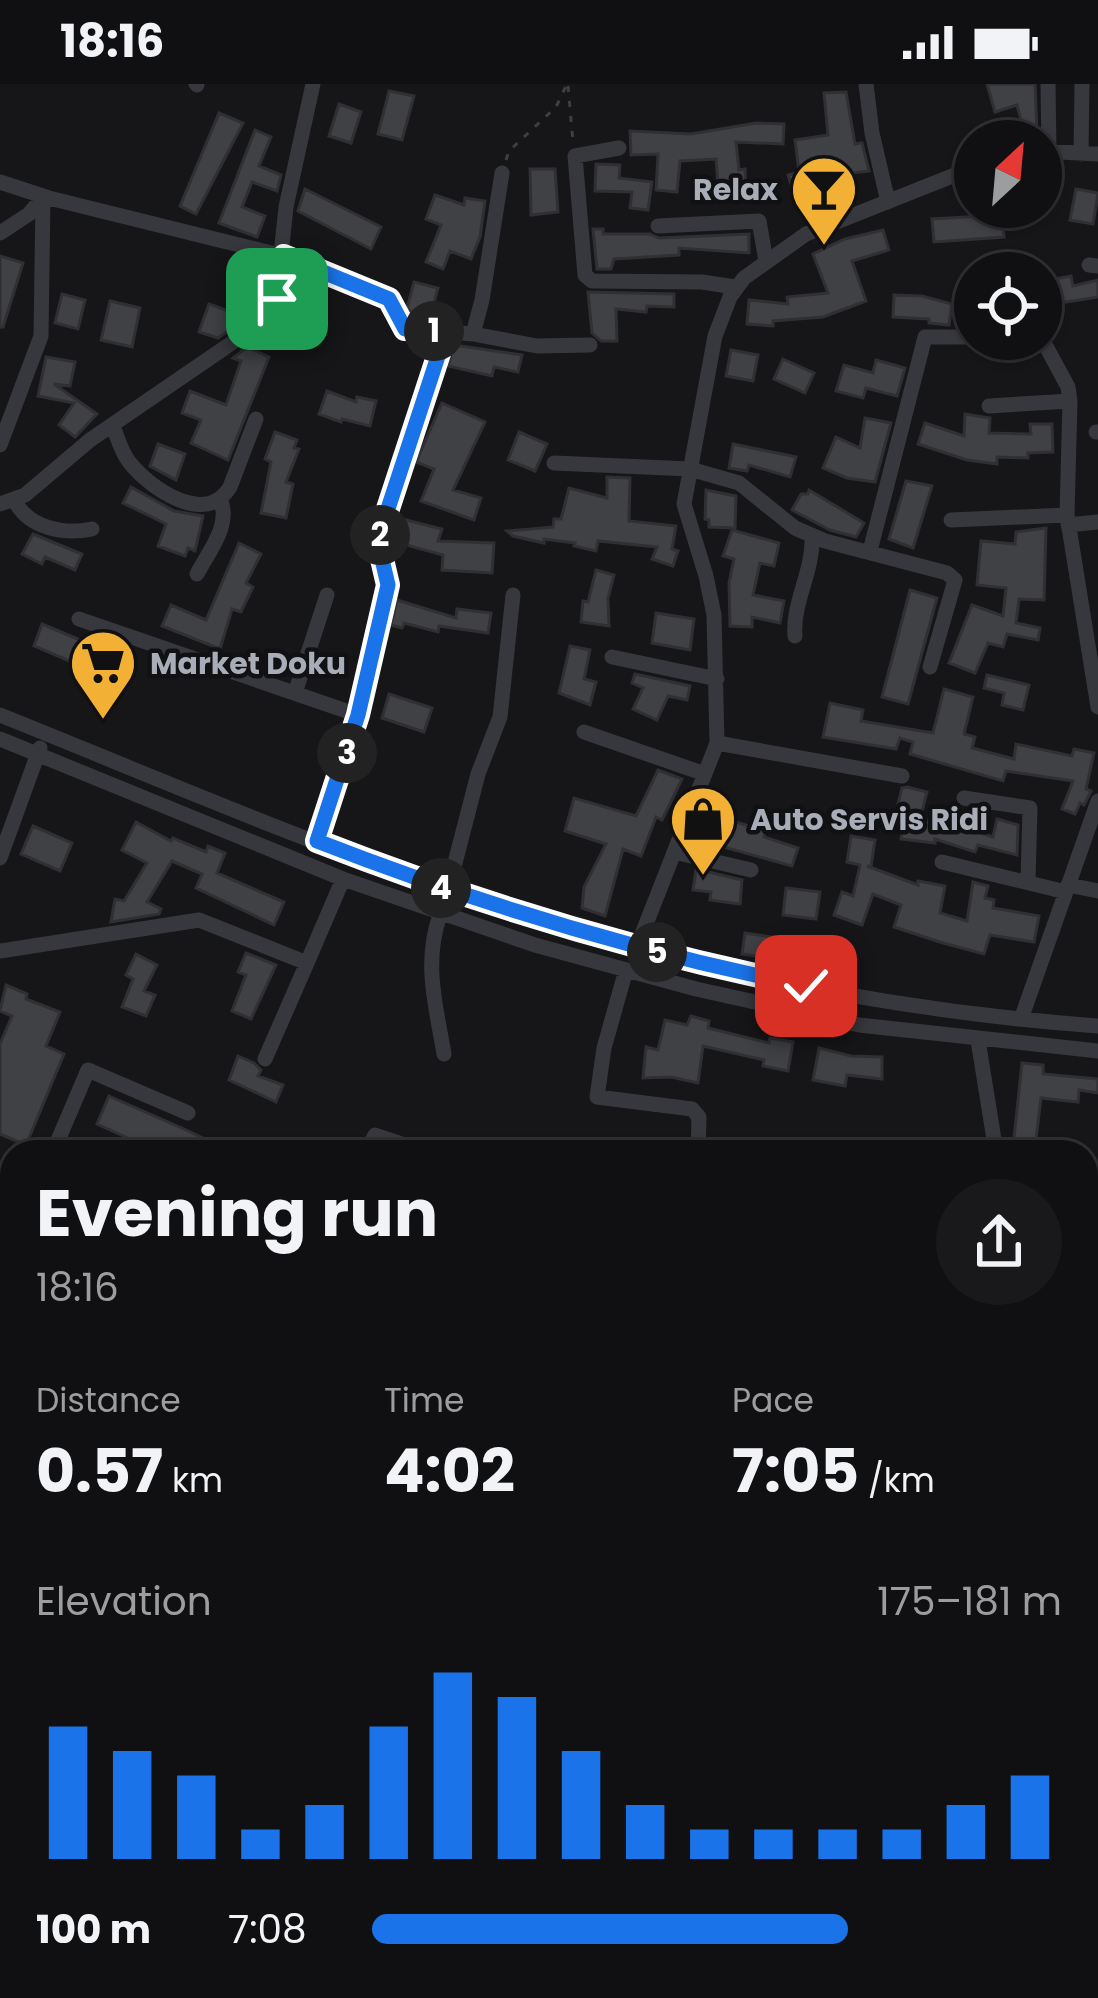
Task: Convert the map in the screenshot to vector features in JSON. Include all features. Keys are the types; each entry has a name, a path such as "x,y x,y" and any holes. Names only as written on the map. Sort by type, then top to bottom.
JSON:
{"street":[{"path":"7,502 25,495 90,440 258,326 268,314 287,277 286,207 313,84"},
{"path":"866,84 888,202"},
{"path":"1046,120 1048,84"},
{"path":"1082,84 1090,154"},
{"path":"620,148 574,156 583,271 588,279 735,287"},
{"path":"473,334 502,173"},
{"path":"637,947 717,743 717,679 706,576 684,504 716,336 735,287 806,234 954,175"},
{"path":"0,182 284,256 389,299 405,329 473,334 537,346 590,345"},
{"path":"0,233 29,214 44,197"},
{"path":"0,445 41,336 44,197"},
{"path":"658,226 759,221 766,261"},
{"path":"317,841 358,715 388,585 378,542 381,530 446,332"},
{"path":"870,550 926,337 954,337"},
{"path":"1053,360 1070,401 1067,520 1098,707"},
{"path":"989,406 1070,401"},
{"path":"113,426 130,462 154,486 198,505 220,500 230,487 256,419"},
{"path":"554,463 690,469 740,483 795,528 812,536 946,573 955,580 930,667"},
{"path":"196,574 223,524 220,500"},
{"path":"7,502 35,521 67,532 92,530"},
{"path":"950,520 1098,522"},
{"path":"795,636 796,614 811,564 812,536"},
{"path":"295,693 327,595"},
{"path":"448,890 478,774 500,717 513,595"},
{"path":"80,619 358,715"},
{"path":"611,658 717,679"},
{"path":"0,716 448,890 637,947 806,986 1098,1026"},
{"path":"584,731 705,774"},
{"path":"0,858 45,734"},
{"path":"0,739 440,915 626,970 815,1016 978,1040 1098,1051"},
{"path":"717,743 902,776"},
{"path":"964,798 1030,808 1028,881"},
{"path":"1021,1019 1098,801"},
{"path":"674,852 751,870"},
{"path":"942,862 1067,889 1098,891"},
{"path":"266,1059 343,879"},
{"path":"440,915 432,937 430,974 444,1054"},
{"path":"0,951 199,920 308,963"},
{"path":"626,970 604,1048 597,1096 692,1109 698,1117 698,1140"},
{"path":"978,1040 994,1140"},
{"path":"58,1140 88,1070 188,1113"}],"path":[{"path":"567,84 574,156"},
{"path":"502,173 509,151 538,128 567,84"}],"building":[{"path":"987,84 1035,84 1036,120 1021,120 1017,105 995,112"},
{"path":"389,91 414,96 402,140 378,134"},
{"path":"846,92 855,144 862,143 869,171 835,175 840,192 797,203 788,175 799,172 795,140 828,135 824,93"},
{"path":"339,104 361,112 351,143 329,136"},
{"path":"219,113 243,123 196,214 180,206"},
{"path":"756,123 784,124 783,144 736,142 739,170 745,169 746,195 719,197 716,159 680,161 677,192 656,190 658,154 631,155 630,131 691,134"},
{"path":"255,130 271,137 259,166 281,175 277,191 252,182 242,207 265,216 257,237 219,223"},
{"path":"596,164 620,165 619,178 652,182 648,210 630,208 632,192 595,191"},
{"path":"530,169 555,169 558,212 531,215"},
{"path":"305,189 381,227 371,249 298,211"},
{"path":"1076,189 1098,193 1093,224 1070,220"},
{"path":"435,195 464,205 465,198 485,201 471,259 450,251 443,269 426,262 441,225 426,219"},
{"path":"954,218 954,228 1003,228 1004,237 934,242 932,219"},
{"path":"593,229 603,229 603,234 659,238 749,234 749,253 679,248 679,255 614,259 611,269 597,269"},
{"path":"883,230 889,250 852,261 866,301 823,317 773,321 773,326 747,324 749,300 788,304 787,297 828,293 813,254 845,239"},
{"path":"0,256 23,263 3,327 0,327"},
{"path":"1071,276 1073,286 1098,280 1098,297 1062,303 1062,278"},
{"path":"414,282 438,288 430,318 407,308"},
{"path":"588,292 674,294 674,307 647,306 646,312 616,309 617,341 601,341 592,333"},
{"path":"62,294 85,300 78,329 55,323"},
{"path":"894,295 952,304 949,325 893,317"},
{"path":"110,301 140,308 132,347 101,340"},
{"path":"209,304 238,314 234,327 218,338 199,332"},
{"path":"454,345 522,355 518,372 494,367 492,376 448,366"},
{"path":"247,347 269,357 228,460 191,443 201,420 182,413 190,391 226,405 241,361 233,358"},
{"path":"731,350 758,355 753,381 726,376"},
{"path":"46,357 75,362 70,386 54,384 97,414 75,437 59,425 74,403 38,396"},
{"path":"783,359 814,373 805,393 774,379"},
{"path":"876,360 905,368 897,396 866,388 863,398 836,391 844,365 873,373"},
{"path":"327,391 356,402 357,397 376,401 370,426 319,414"},
{"path":"442,403 485,422 453,490 481,498 474,520 421,501 434,469 416,462"},
{"path":"965,414 990,418 989,433 1031,434 1030,424 1052,424 1053,452 1028,453 1028,458 997,457 997,464 918,444 925,423 964,436"},
{"path":"865,418 891,423 875,482 823,468 836,437 860,448"},
{"path":"275,432 297,440 294,448 299,449 286,482 293,484 286,518 261,513 271,462 265,459"},
{"path":"519,432 547,444 535,471 508,460"},
{"path":"158,444 185,454 176,480 150,466"},
{"path":"733,444 796,457 790,477 749,465 747,471 729,468"},
{"path":"607,477 630,478 629,521 676,526 672,549 678,551 673,566 652,559 657,547 598,541 596,551 507,531 553,527 554,519 561,519 569,488 607,498"},
{"path":"906,481 932,486 913,548 889,539"},
{"path":"131,487 174,511 203,516 195,551 188,548 185,556 158,546 166,524 123,503"},
{"path":"706,490 736,496 735,528 709,527"},
{"path":"809,490 864,523 856,537 830,530 792,510"},
{"path":"398,518 442,529 438,541 494,543 492,573 442,570 443,555 392,541"},
{"path":"1046,528 1044,600 1019,599 1016,623 1040,628 1038,640 1007,634 1003,647 988,643 975,673 949,663 972,605 1003,616 1006,588 977,585 981,541 1015,544 1016,532"},
{"path":"732,530 779,543 774,566 760,563 753,595 784,601 780,623 752,617 752,627 730,626 734,559 723,556"},
{"path":"33,534 82,554 75,570 45,557 42,564 22,554"},
{"path":"239,543 261,554 246,583 253,587 241,612 232,609 220,649 162,626 171,605 206,620"},
{"path":"596,570 614,575 608,598 609,626 581,622 583,601 588,602"},
{"path":"910,590 937,598 908,704 882,697"},
{"path":"397,600 456,618 457,609 491,613 488,633 391,625"},
{"path":"656,613 694,619 690,650 652,643"},
{"path":"42,624 121,657 112,679 34,646"},
{"path":"570,646 590,650 584,679 596,682 590,705 559,693"},
{"path":"635,674 690,686 687,700 668,696 657,720 633,709 643,688 632,683"},
{"path":"987,675 1029,685 1023,710 1002,705 1004,693 984,688"},
{"path":"944,689 973,697 964,734 975,737 972,748 1014,759 1016,744 1072,756 1074,749 1094,753 1086,789 1091,791 1084,805 1080,803 1075,814 1062,809 1073,781 1006,771 1003,781 910,754 913,742 900,738 896,749 823,737 830,703 863,710 861,721 933,733"},
{"path":"389,694 432,708 424,732 382,718"},
{"path":"658,770 682,779 662,820 656,817 641,856 623,849 605,916 582,908 584,887 606,844 565,831 574,798 636,816"},
{"path":"902,788 927,792 920,819 993,837 997,819 1018,825 1017,855 978,845 975,852 935,839 935,843 901,839 905,810 897,808"},
{"path":"703,812 765,831 764,837 798,848 792,866 695,839"},
{"path":"136,822 171,841 225,853 217,873 284,902 274,925 196,888 202,874 172,861 147,902 161,909 159,914 111,922 115,899 124,901 147,863 122,850"},
{"path":"33,826 72,843 60,871 21,854"},
{"path":"851,836 875,840 871,867 867,866 918,885 918,881 945,886 940,913 967,921 973,882 988,886 985,898 994,900 993,908 1039,916 1034,942 990,935 984,954 943,943 894,927 901,905 873,894 862,925 834,915 842,892 853,896 860,865 847,862"},
{"path":"696,869 742,880 740,904 710,900 711,892 693,890"},
{"path":"786,888 820,892 816,919 783,915"},
{"path":"745,933 785,939 782,960 742,954"},
{"path":"246,953 276,965 251,1019 232,1011 246,975 238,972"},
{"path":"136,954 157,965 144,991 155,995 146,1016 122,1007 133,979 126,975"},
{"path":"6,985 60,1012 46,1046 64,1054 28,1140 0,1134 0,1044 12,1016 0,1011"},
{"path":"691,1016 709,1021 708,1028 769,1043 770,1038 793,1042 788,1071 763,1066 764,1060 703,1046 698,1083 643,1078 646,1047 658,1050 665,1020 687,1025"},
{"path":"819,1048 882,1057 882,1079 847,1075 845,1086 813,1080"},
{"path":"238,1056 261,1070 258,1076 283,1085 276,1102 229,1080"},
{"path":"1022,1063 1043,1065 1043,1074 1098,1079 1098,1093 1079,1090 1078,1102 1041,1098 1036,1140 1014,1140"},
{"path":"109,1096 206,1140 132,1140 97,1124"}],"place":[{"name":"Relax","path":"824,248"},
{"name":"Market Doku","path":"103,722"},
{"name":"Auto Servis Ridi","path":"703,878"}],"route":[{"path":"277,299 289,267 284,256 389,299 405,329 446,332 381,530 378,542 388,585 358,715 317,841 448,890 596,937 806,986"}]}
